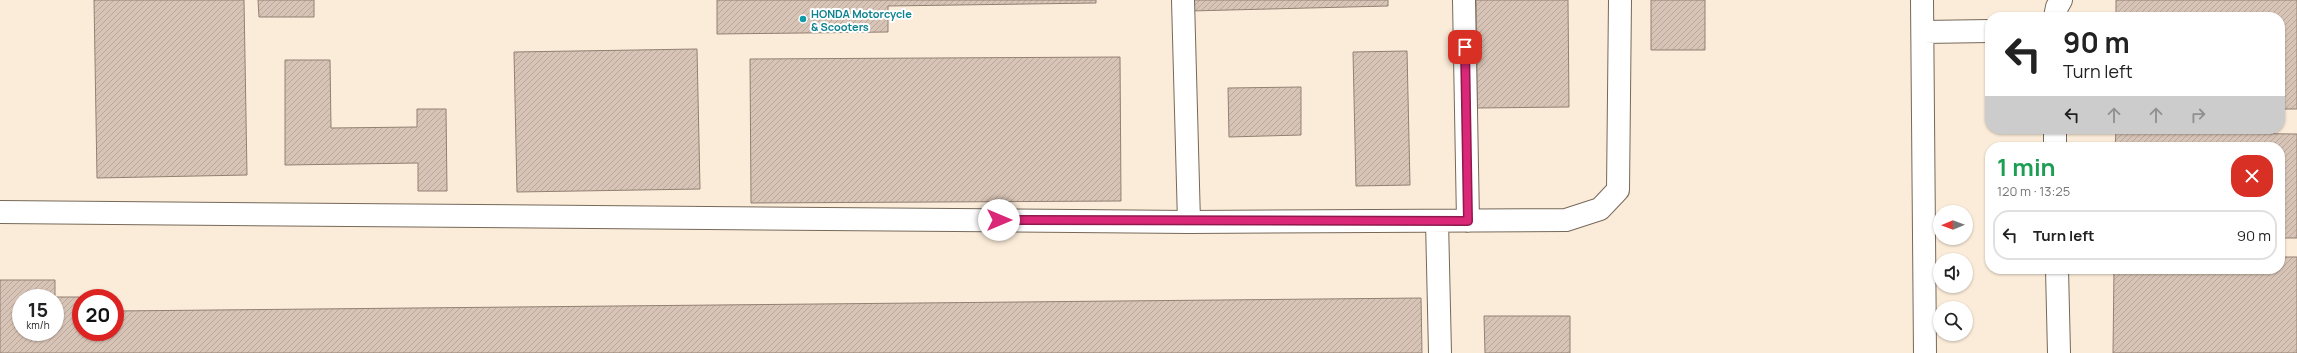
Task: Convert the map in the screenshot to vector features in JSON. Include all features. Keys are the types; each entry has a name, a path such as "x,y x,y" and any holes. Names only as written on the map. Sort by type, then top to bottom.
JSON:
{"street":[{"path":"1183,0 1189,222"},
{"path":"1464,0 1468,221"},
{"path":"0,212 1189,222 1566,220 1600,209 1618,190 1620,0"},
{"path":"1922,0 1925,353"},
{"path":"2056,12 2061,0"},
{"path":"1923,32 1985,31"},
{"path":"1437,221 1440,353"},
{"path":"2057,274 2059,353"}],"building":[{"path":"94,0 244,0 247,175 97,178"},
{"path":"258,0 314,0 314,17 259,17"},
{"name":"HONDA Motorcycle & Scooters","path":"717,0 1096,0 1096,3 888,6 888,32 717,34"},
{"path":"1190,0 1388,0 1388,6 1190,11"},
{"path":"1476,0 1568,0 1569,107 1477,108"},
{"path":"1651,0 1705,0 1705,50 1651,50"},
{"path":"2116,0 2297,0 2297,109 2285,109 2285,12 2116,12"},
{"path":"697,49 700,189 517,192 514,52"},
{"path":"1407,51 1410,185 1356,186 1353,52"},
{"path":"1120,57 1121,201 751,203 750,59"},
{"path":"285,60 330,60 331,128 417,127 417,109 446,109 447,191 418,191 418,163 285,165"},
{"path":"1301,87 1301,135 1229,137 1228,88"},
{"path":"2116,134 2297,134 2297,238 2285,238 2285,142 2115,142"},
{"path":"2285,257 2297,257 2297,353 2113,353 2114,274 2285,274"},
{"path":"0,280 55,280 55,289 12,289 12,341 64,341 64,297 72,297 72,341 124,341 124,311 1421,298 1422,353 0,353"},
{"path":"1484,316 1570,316 1570,353 1485,353"}],"place":[{"name":"HONDA Motorcycle & Scooters","path":"803,19"}],"route":[{"path":"999,220 1189,222 1468,221 1465,47"}]}
